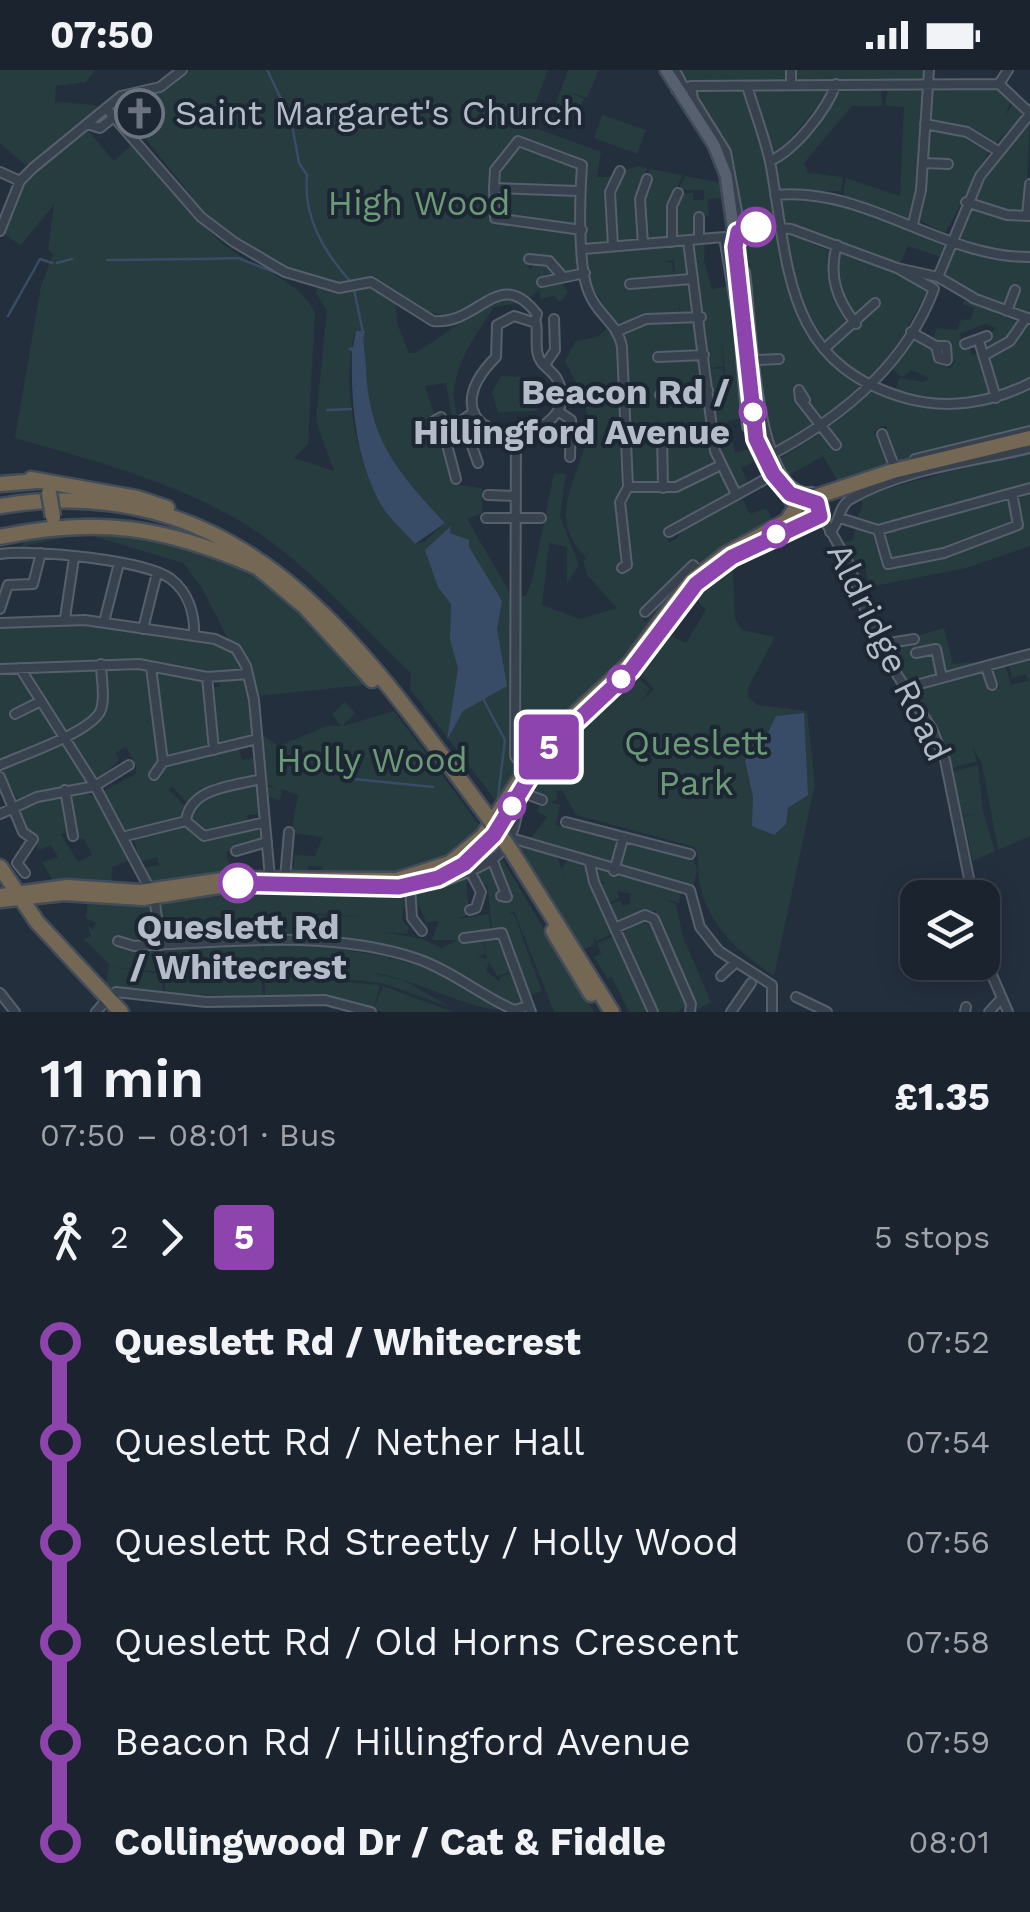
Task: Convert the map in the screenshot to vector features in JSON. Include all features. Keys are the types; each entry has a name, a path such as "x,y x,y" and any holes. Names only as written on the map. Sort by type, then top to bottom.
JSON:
{"highway":[{"path":"316,883 398,880 453,871 491,827 530,771 544,743 610,683 702,574 777,527 798,502 892,471 1030,440"},
{"path":"733,554 820,521 833,499 895,477 1030,440"},
{"path":"0,470 24,479 164,507 229,537 342,629 485,820 601,1012"},
{"path":"1,488 24,479"},
{"path":"24,479 50,502"},
{"path":"1,488 34,486 50,502"},
{"path":"38,532 50,502"},
{"path":"0,510 78,502 132,508 194,526 258,562"},
{"path":"798,502 798,518 820,521"},
{"path":"798,502 820,521"},
{"path":"0,534 78,524 166,532 258,562"},
{"path":"11,895 55,891 152,894 200,882 275,880 410,886 453,871 494,835 546,750 631,670 702,574"},
{"path":"505,852 612,1012"},
{"path":"0,868 11,895 37,933 50,942"},
{"path":"11,895 55,891"},
{"path":"11,895 88,982 104,1006 120,1012"}],"main road":[{"path":"666,70 683,88 720,159 735,233 755,434 798,502"}],"street":[{"path":"0,230 16,182 121,96 160,87 182,70"},
{"path":"675,70 683,88 726,152 768,457 823,426 870,386 911,332 935,283 966,202 998,151 1030,114 999,84 683,88"},
{"path":"792,70 792,86"},
{"path":"914,224 924,163 929,70"},
{"path":"999,84 1008,70"},
{"path":"770,161 790,148 832,96 836,84"},
{"path":"747,86 770,161 794,301 824,349 870,386 934,404 996,398 1030,384"},
{"path":"106,108 201,216 234,242 285,272 339,288 370,282 433,321 445,322 468,314 500,293 510,293 532,307 538,314 538,357 560,387 558,411 541,429 516,436 492,429 474,412 472,384 496,357 499,322 514,316 535,321"},
{"path":"87,124 100,128 115,116"},
{"path":"925,124 967,132 998,151"},
{"path":"582,230 499,222 495,218 495,170 518,141 580,163 578,191 590,297 618,330 628,487 620,502 627,561 622,568"},
{"path":"924,163 948,164"},
{"path":"0,172 16,182"},
{"path":"613,246 610,192 619,174"},
{"path":"643,244 640,199 648,181"},
{"path":"966,202 1029,216 1030,184"},
{"path":"494,188 578,191"},
{"path":"775,195 834,197 980,249 1030,256"},
{"path":"672,242 677,197"},
{"path":"699,240 700,218"},
{"path":"584,249 699,240 780,227 1028,318 1010,342 986,355"},
{"path":"688,241 720,466 736,494"},
{"path":"837,245 834,281 841,304 855,323"},
{"path":"533,260 549,260 563,277"},
{"path":"546,279 585,274"},
{"path":"629,283 691,279"},
{"path":"1007,310 1014,290"},
{"path":"824,349 875,303"},
{"path":"618,330 646,319 700,317"},
{"path":"545,365 555,350 553,319"},
{"path":"911,332 936,346"},
{"path":"966,344 983,338 996,398"},
{"path":"658,357 704,356"},
{"path":"756,360 780,359"},
{"path":"659,395 708,390"},
{"path":"805,400 836,445"},
{"path":"558,411 571,420 568,454"},
{"path":"448,445 461,421 474,412"},
{"path":"437,415 436,431 448,445 458,476"},
{"path":"459,430 468,435 478,458"},
{"path":"882,434 894,466"},
{"path":"501,896 507,896 505,852 530,771 515,756 516,436"},
{"path":"662,436 663,488"},
{"path":"672,533 736,494 779,476 805,494 840,487 894,466 1030,440"},
{"path":"840,518 848,501 892,482 1030,440"},
{"path":"628,487 676,487 720,466"},
{"path":"820,521 840,518 878,530 1030,488"},
{"path":"878,530 888,564 918,561 1018,525 1012,493"},
{"path":"488,496 499,501 516,496"},
{"path":"486,518 541,518"},
{"name":"Aldridge Road","path":"820,521 850,566 878,645 932,729 948,771 969,880"},
{"path":"0,554 41,554 119,563 157,573 173,580 187,599 194,615 194,636"},
{"path":"0,609 8,585 33,584 41,554"},
{"path":"65,618 74,558"},
{"path":"104,622 119,563"},
{"path":"648,611 693,565 702,574"},
{"path":"143,628 157,573"},
{"path":"0,623 65,618 104,622 194,636 236,650 248,674 275,880"},
{"path":"878,645 914,643 936,649 942,678"},
{"path":"905,688 1030,654"},
{"path":"0,669 100,664 151,667 207,677 248,674"},
{"path":"0,766 65,736 101,710 100,664"},
{"path":"151,667 163,762 154,775"},
{"path":"986,667 993,684"},
{"path":"20,668 126,836 152,894 161,945"},
{"path":"545,758 586,716 635,676 631,670"},
{"path":"207,677 214,750"},
{"path":"14,714 39,702"},
{"path":"163,762 257,739"},
{"path":"0,814 13,806 65,790 95,786 126,765"},
{"path":"0,777 24,832 33,839 17,863 24,873"},
{"path":"186,820 188,807 198,796 262,779"},
{"path":"65,790 72,834"},
{"path":"524,793 542,800"},
{"path":"126,836 186,820"},
{"path":"186,820 204,836 266,822"},
{"path":"566,822 690,854"},
{"path":"275,880 289,832"},
{"path":"614,871 623,839"},
{"path":"236,851 268,842"},
{"path":"440,883 453,871 471,873 505,852 669,881 690,890 700,927 719,951 772,985 771,1012"},
{"path":"590,864 653,1012"},
{"path":"470,910 476,908 481,892 471,873"},
{"path":"316,883 316,874 387,875"},
{"path":"410,886 412,918 422,930"},
{"path":"614,928 645,914 654,919 691,1004 690,1012"},
{"path":"118,941 134,946 263,940 356,948 416,958 514,1010 530,1009 502,933 464,938"},
{"path":"725,976 736,962"},
{"path":"994,980 1008,1012"},
{"path":"731,1012 751,987"},
{"path":"0,992 15,1012"},
{"path":"104,1006 116,992 206,1002 325,1000 370,1012"},
{"path":"989,1012 1002,998"},
{"path":"246,1000 246,1012"},
{"path":"798,1000 827,1012"}],"green space":[{"path":"0,70 95,70 86,82 56,86 55,102 95,105 100,109 29,168 0,143"},
{"name":"High Wood","path":"189,70 548,70 527,125 601,152 597,177 613,177 608,196 610,241 589,246 585,242 581,196 585,164 517,138 497,168 489,205 500,224 576,231 583,267 579,271 564,273 540,257 526,257 530,270 536,262 546,262 557,275 545,274 543,280 561,279 568,293 560,302 554,296 540,299 540,290 530,297 502,290 460,313 439,314 363,277 339,284 284,267 209,218 117,103 151,94"},
{"path":"568,70 599,70 587,98 570,92 584,99 577,115 555,106"},
{"path":"677,70 787,70 790,79 786,83 693,84 683,81"},
{"path":"795,70 925,70 921,81 796,83"},
{"path":"888,87 923,90 919,185 908,219 846,197 843,192 846,178 900,196 904,107 885,106"},
{"path":"994,87 1011,101 1005,116 1013,103 1023,115 994,145 962,126 931,121 929,90"},
{"path":"827,88 829,94 775,156 771,154 752,91"},
{"path":"881,88 882,106 852,106 804,163 808,173 843,177 841,191 782,192 778,188 777,162 840,89"},
{"path":"743,89 768,168 773,222 741,221 731,159 694,97 695,90"},
{"path":"602,115 646,130 637,154 594,138"},
{"path":"1030,122 1025,209 1020,213 974,201 994,163"},
{"path":"932,127 961,133 990,149 945,233 918,220 927,168 949,167 949,160 930,162 927,157"},
{"path":"86,128 114,161 134,143 211,234 302,294 315,313 308,444 294,458 334,471 316,421 327,311 316,293 318,284 371,284 396,305 397,323 409,353 416,353 502,295 523,302 494,307 469,347 456,380 454,430 446,383 425,386 435,417 432,427 458,485 482,488 482,513 467,519 510,593 514,775 496,801 410,689 411,673 310,574 267,539 218,509 162,484 15,438 41,286 53,255 48,249 54,205 21,245 3,234 20,188","holes":["364,331 368,392 379,434 399,471 445,523 424,542 415,544 386,512 363,462 353,418 349,373 355,332"]},
{"path":"518,144 577,166 578,186 500,186 497,171"},
{"path":"638,166 647,168 642,184 640,238 637,243 618,244 614,241 613,185 622,177 621,171"},
{"path":"650,169 683,175 670,202 667,240 644,238"},
{"path":"685,176 722,183 724,198 708,199 709,216 691,215 698,224 695,237 676,238 679,193 693,193 693,200 704,200 704,190 678,190"},
{"path":"499,192 570,194 577,200 579,224 562,226 500,219"},
{"path":"782,198 837,200 946,243 940,257 908,246 899,265 785,224"},
{"path":"972,206 1030,219 1030,254 986,248 959,238"},
{"path":"763,231 777,234 792,300 812,339 825,356 861,384 825,419 797,390 796,396 816,422 815,427 774,449 762,413 758,367 764,361 783,363 783,358 763,358 757,353 742,236"},
{"path":"786,233 832,252 831,286 847,324 826,342 820,341 802,312"},
{"path":"705,242 704,260 712,289 730,286 744,418 727,421 735,453 755,447 760,459 741,468 749,484 739,489 722,464 714,433 711,369 723,368 727,396 722,341 723,366 711,368 692,262 700,261 692,260 691,245"},
{"path":"682,244 688,273 684,278 675,278 674,260 663,261 672,263 674,279 633,281 628,277 628,289 686,281 694,316 680,317 680,299 679,317 616,326 589,281 586,255 590,251"},
{"path":"954,246 1030,259 1030,314 1011,304 1018,287 1012,287 1004,304 946,281 942,274"},
{"path":"841,252 924,285 927,291 902,338 870,379 863,380 830,352 829,347 879,305 874,299 858,315 851,314 837,285 836,256"},
{"path":"964,300 1020,323 1005,342 985,352 982,343 996,328 985,324 960,334 963,348 969,347 972,355 980,353 991,393 964,400 895,393 899,378 924,382 929,378 912,370 902,377 891,368 912,338 933,347 939,361 950,369 954,363 949,344 932,342 937,328 957,330 961,320 971,319 974,309 963,304"},
{"path":"695,321 702,348 697,353 658,351 657,362 698,357 703,361 705,384 702,389 662,392 657,386 659,401 672,396 707,396 713,466 667,486 667,435 657,434 661,482 632,487 628,483 624,332 647,323"},
{"path":"1030,324 1030,381 1000,393 988,361"},
{"path":"611,326 619,351 624,412 621,501 626,492 672,491 720,472 731,491 729,496 666,532 669,543 677,539 682,528 685,531 683,527 713,508 716,513 725,509 723,503 741,496 750,514 766,508 773,520 691,565 644,610 638,609 645,622 689,574 645,640 541,740 525,742 525,734 539,717 518,708 519,596 526,596 532,581 554,473 566,474 560,516 579,565 567,583 567,547 549,543 542,605 580,619 617,608 587,575 583,560 587,559 567,526 569,494 585,446 588,419 565,361 576,341 597,337","holes":["621,503 628,569 621,569"]},
{"path":"501,376 531,377 538,381 542,402 537,411 498,412 492,392"},
{"path":"1030,388 1030,428 899,462 887,441 887,427 882,426 873,432 883,442 888,466 840,485 823,456 786,477 776,461 821,433 838,448 829,427 870,392 915,404 967,406"},
{"path":"1030,450 1030,485 876,527 856,520 863,505 860,498 874,492"},
{"path":"1030,491 1030,546 966,568 869,587 864,561 853,563 844,543 853,540 856,526 871,532 882,563 890,568 949,555 1019,530 1017,499"},
{"path":"1007,498 1015,522 969,542 893,561 887,557 883,531"},
{"path":"84,528 192,544 244,566 310,620 364,685 257,696 249,661 230,643 202,588 183,563 86,534 27,545 26,551 20,550 25,539"},
{"name":"Queslett Park","path":"721,567 733,569 735,619 742,630 775,637 748,688 748,697 757,705 807,711 815,784 774,976 737,948 718,926 700,886 695,847 576,815 562,790 556,791 557,800 550,802 560,805 556,826 572,826 616,839 613,863 528,841 547,817 537,811 542,801 548,801 528,789 542,765 561,779 575,764 563,773 550,755 637,676 650,689 641,701 654,689 635,669 663,632 686,643 706,610 690,593"},
{"path":"61,621 220,643 237,654 243,667 239,674 212,675 129,661 0,666 0,627"},
{"path":"944,628 953,664 974,662 975,667 943,675 936,643 932,645 939,677 906,684 882,646"},
{"path":"1030,657 1030,836 998,850 982,764 972,746 977,761 952,768 939,733 922,707 925,704 921,705 914,690 982,671 988,691 1000,688 990,668 1005,664 1011,685 1028,681 1026,674 1012,678 1008,663"},
{"path":"97,667 96,713 66,735 25,669"},
{"path":"104,667 144,668 149,675 160,758 149,774 156,779 168,764 238,746 242,760 254,758 253,779 196,794 187,803 172,786 169,790 186,807 182,818 124,831 103,791 136,774 136,765 126,747 116,753 119,760 97,780 71,741 98,718"},
{"path":"12,670 34,698 18,712 12,711 11,717 40,707 59,733 57,738 0,762 0,671"},
{"path":"158,671 204,683 210,730 206,749 173,757 164,751 154,674"},
{"path":"240,678 246,682 252,733 248,738 219,745 211,687 220,687 220,681"},
{"name":"Holly Wood","path":"345,702 355,713 343,726 394,711 483,830 449,862 393,878 388,872 322,872 322,867 308,866 307,876 287,874 287,867 294,866 294,855 315,856 323,837 291,833 298,795 282,789 280,801 267,796 266,786 276,788 267,784 262,735 279,746 327,726 341,726 332,714"},
{"path":"64,740 90,779 88,784 18,800 1,772 4,767"},
{"path":"978,765 983,812 995,851 973,861 963,817 977,814 963,816 953,772"},
{"path":"252,783 259,786 261,814 247,815 248,822 206,834 187,820 203,798"},
{"path":"80,791 107,809 133,859 112,867 111,888 55,884 42,862 58,857 51,845 39,850 16,807 63,793 69,832 61,834 78,862 92,855 84,839 76,840 66,792"},
{"path":"179,824 200,837 262,826 263,841 226,852 231,874 151,886 143,868 159,865 157,857 140,862 133,836"},
{"path":"626,841 693,856 697,871 693,887 617,865"},
{"path":"511,842 557,856 565,878 562,868 568,860 585,866 614,933 596,941 593,936 595,944 580,952"},
{"path":"499,854 594,1012 554,1012 514,911 509,914 514,914 542,991 528,996 508,937 492,929 487,884 482,887 476,876 488,863 512,905 494,860"},
{"path":"599,870 681,889 679,903 664,899 676,904 683,937 711,1002 698,1009 655,910 626,920 623,915 625,921 615,921 607,906 620,900 622,906 630,904 631,894 617,891 619,898 606,904 598,886 604,883 596,879 602,876 596,877"},
{"path":"470,877 466,885 470,914 458,919 488,914 491,929 463,932 458,940 482,937 486,954 478,957 487,959 484,936 492,934 503,941 513,971 497,976 489,962 486,971 500,982 500,977 514,972 521,1005 514,1007 429,961 305,937 305,917 309,915 370,917 288,912 302,915 302,937 167,942 158,903 227,887 406,891 407,908 403,908 402,920 409,927 407,934 384,932 422,939 442,948 457,940 432,940 439,921 426,922 419,906 412,907 417,888"},
{"path":"88,898 145,900 152,905 155,942 134,944 117,936 113,940 117,946 161,950 262,943 263,955 264,943 314,945 389,957 389,961 391,958 427,967 504,1009 474,1005 403,980 450,1007 382,983 264,971 163,972 162,966 162,972 112,967 162,974 163,994 106,986 109,964 84,939 91,936 87,925 93,930 96,923 86,918"},
{"path":"638,921 653,926 689,1003 678,1012 656,1012 631,948 627,949 621,935"},
{"path":"614,936 649,1012 629,1012 612,977 607,978 594,957 601,954 597,943"},
{"path":"261,973 263,997 165,994 165,974"},
{"path":"265,975 380,985 374,1008 383,986 453,1012 383,1012 335,998 265,997"}],"water":[{"path":"356,331 365,331 368,391 379,434 399,470 445,523 415,544 383,509 365,467 354,410 352,352 348,348 353,347"},
{"path":"451,526 450,533 469,540 469,547 502,601 497,629 507,686 463,711 447,740 458,668 450,640 451,604 438,587 425,550"},
{"path":"804,713 808,795 788,808 786,824 774,835 752,826 753,797 745,760 765,739 776,716"}],"waterway":[{"path":"267,70 291,119 299,163 307,175 308,205 317,233 351,282"},
{"path":"200,259 238,258 279,274"},
{"path":"8,316 40,259 52,263"},
{"path":"57,263 72,259"},
{"path":"107,260 198,259"},
{"path":"354,289 363,333"},
{"path":"327,410 351,409"},
{"path":"482,697 505,740 498,798"},
{"path":"299,757 310,761"},
{"path":"319,763 354,779 433,787"}],"bus line":[{"name":"5","path":"238,883 399,887 438,878 464,864 494,835 546,750 631,670 704,576 788,528 820,516 817,503 790,494 773,474 755,434 746,321 735,247 738,232 756,227"}],"place":[{"name":"Saint Margaret's Church","path":"140,113"},
{"name":"Beacon Rd / Hillingford Avenue","path":"753,412"},
{"name":"Queslett Rd / Whitecrest","path":"238,883"}]}
